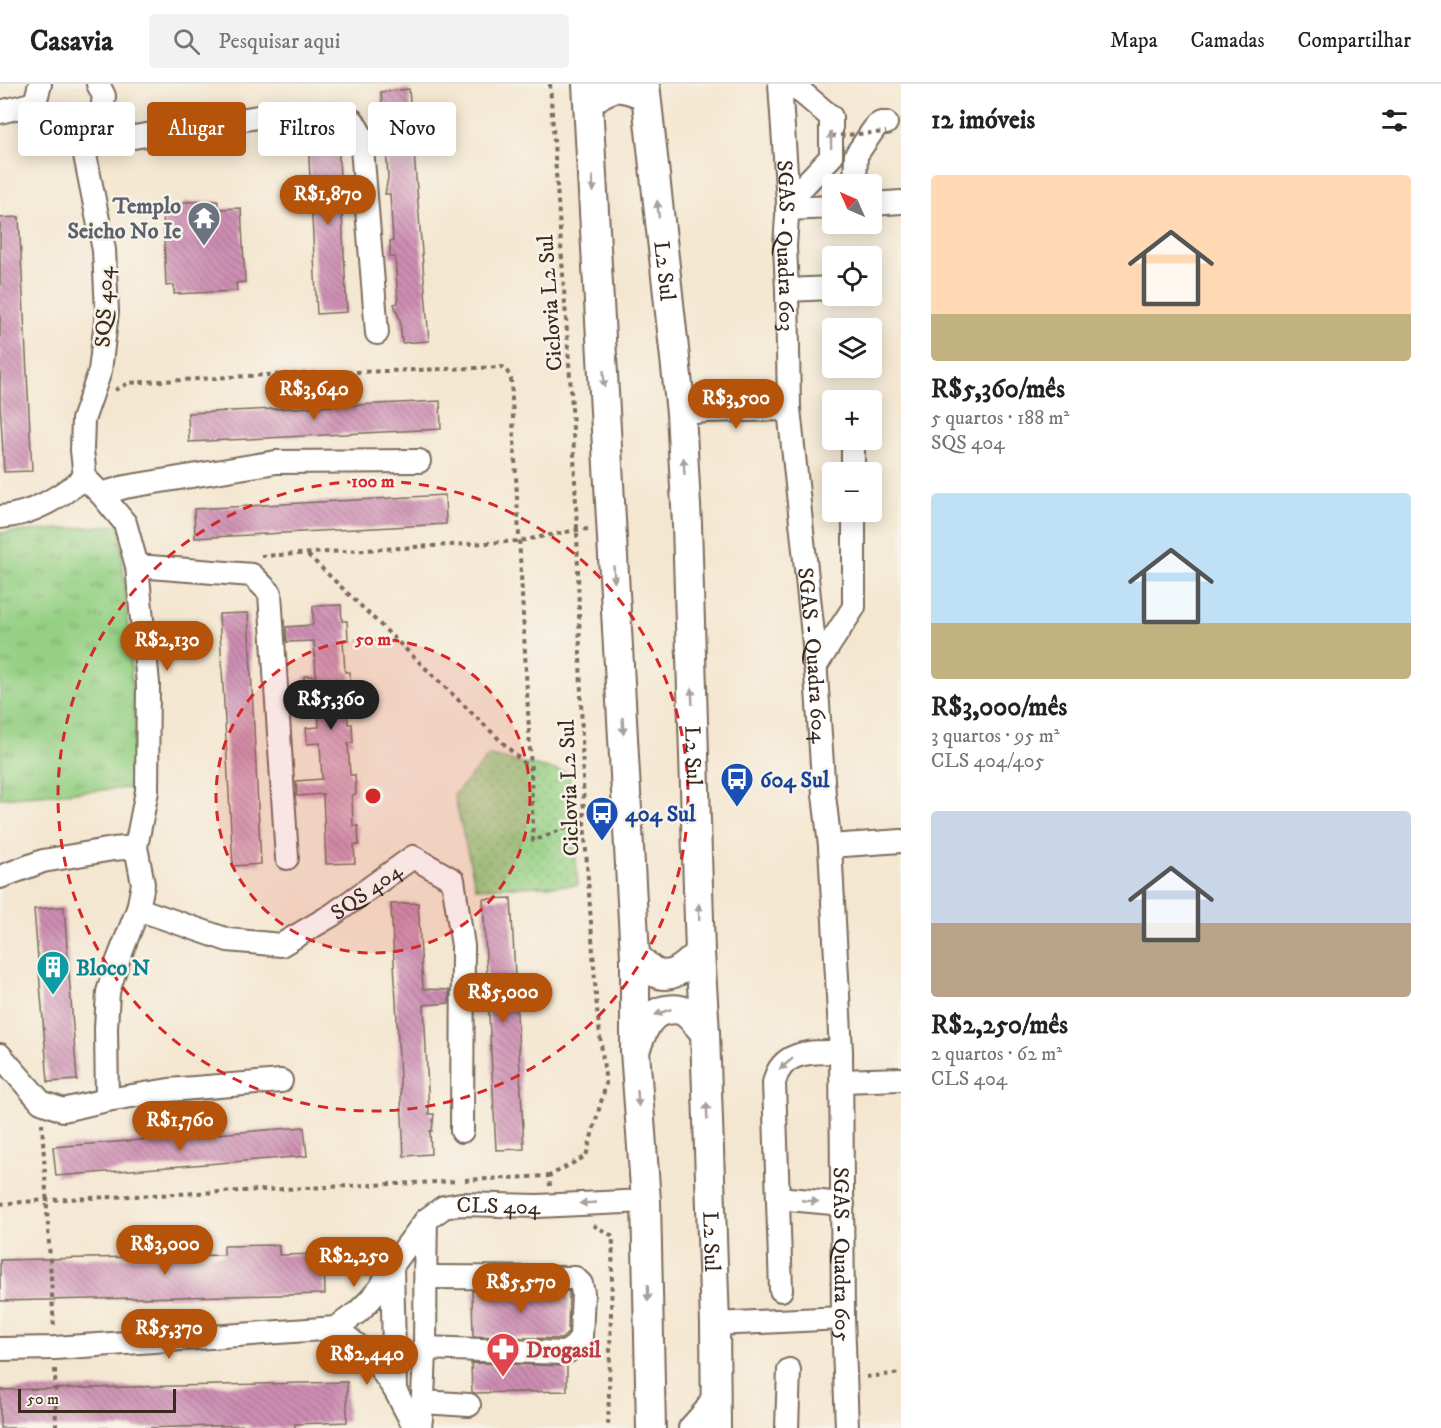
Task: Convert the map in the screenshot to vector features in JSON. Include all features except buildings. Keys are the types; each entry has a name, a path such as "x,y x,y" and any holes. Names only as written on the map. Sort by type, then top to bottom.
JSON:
{"main road":[{"path":"645,90 616,85 599,93 588,94 635,956 635,1051 646,1201 651,1428"},
{"name":"L2 Sul","path":"645,90 681,413 700,953 705,1033 715,1324 716,1428"},
{"path":"635,956 658,974 669,974 679,971 700,953"},
{"path":"635,1051 644,1028 661,1010 673,1009 684,1012 705,1033"}],"street":[{"path":"98,84 104,96 103,102"},
{"name":"SGAS - Quadra 603","path":"780,84 788,206 785,246 789,409"},
{"path":"788,206 831,157 831,117 792,84"},
{"path":"0,112 37,94"},
{"path":"135,137 264,116 340,116 353,122 361,135 377,333"},
{"path":"855,174 856,155 876,126 881,123 886,127"},
{"name":"SQS 404","path":"85,156 104,250 107,312 100,371 83,420 81,450 85,478"},
{"path":"882,203 901,202"},
{"path":"788,206 822,207"},
{"path":"787,290 822,288"},
{"path":"681,413 789,409"},
{"name":"SGAS - Quadra 604","path":"789,409 816,668 824,795 830,846 842,1081"},
{"path":"101,494 126,487 276,462 419,461"},
{"path":"0,517 9,517 40,507 59,497 85,478 125,523 137,566 148,684 147,791 136,846 143,884 138,909 108,992 107,1100"},
{"path":"816,668 854,607 854,522"},
{"path":"137,566 252,575 270,593 287,858"},
{"path":"830,846 901,841"},
{"path":"0,877 43,861 136,846"},
{"name":"SQS 404","path":"138,909 228,940 281,945 332,915 413,856 453,880 464,946 462,1131"},
{"path":"781,1290 775,1077 784,1063 805,1052 841,1052"},
{"path":"0,1055 41,1102 63,1110 169,1090 281,1081"},
{"path":"842,1081 901,1079"},
{"name":"SGAS - Quadra 605","path":"842,1081 843,1318 845,1379 852,1428"},
{"path":"778,1198 843,1204"},
{"name":"CLS 404","path":"336,1328 370,1300 426,1220 444,1207 461,1204 553,1205 646,1201"},
{"path":"418,1428 423,1402 426,1220"},
{"path":"425,1269 465,1263"},
{"path":"392,1266 394,1390"},
{"path":"425,1269 576,1278 581,1284 583,1293 581,1337 575,1346 565,1353 425,1348"},
{"path":"715,1324 843,1318"},
{"path":"0,1349 55,1348 336,1328 373,1358 418,1428"},
{"path":"787,1428 789,1370"},
{"path":"690,1428 706,1410 716,1392"},
{"path":"423,1402 470,1405"}],"path":[{"name":"Ciclovia L2 Sul","path":"549,1176 586,1156 606,1084 597,1010 584,820 572,406 550,84"},
{"path":"831,136 886,127"},
{"path":"505,367 511,379 533,841 584,820"},
{"path":"308,554 531,770"},
{"path":"41,1102 55,1348 56,1428"},
{"path":"0,1204 549,1176 553,1205 613,1236 608,1428"},
{"path":"845,1379 901,1373"}],"green space":[{"path":"120,525 140,787 0,798 0,533"},
{"path":"489,756 569,773 578,885 476,888 454,795"}],"place":[{"name":"Templo Seicho No Ie","path":"204,247"},
{"name":"604 Sul","path":"737,808"},
{"name":"404 Sul","path":"602,842"},
{"name":"Bloco N","path":"53,996"},
{"name":"Drogasil","path":"503,1378"}]}
